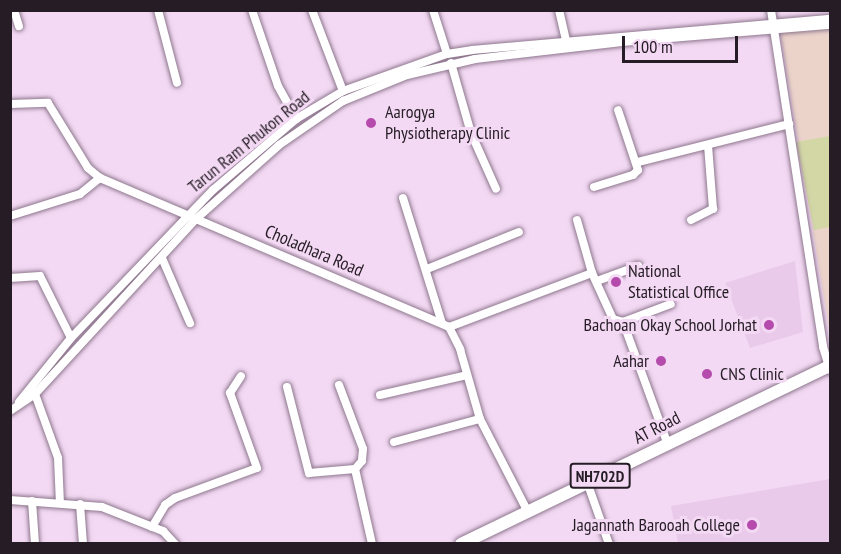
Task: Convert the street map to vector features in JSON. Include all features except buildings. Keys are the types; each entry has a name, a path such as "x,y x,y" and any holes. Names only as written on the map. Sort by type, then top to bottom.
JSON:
{"highway":[{"name":"AT Road","path":"461,543 830,364"}],"street":[{"path":"14,10 19,26"},
{"path":"158,10 177,83"},
{"path":"252,10 278,86 296,119"},
{"path":"312,10 343,92"},
{"path":"433,10 447,54"},
{"path":"559,10 566,41"},
{"path":"771,10 830,364"},
{"name":"Tarun Ram Phukon Road","path":"14,408 35,394 162,258 191,217 279,145 343,101 407,75 450,63 831,19"},
{"name":"Tarun Ram Phukon Road","path":"14,408 70,338 191,217 296,119 343,92 447,54 566,41 774,26 831,25"},
{"path":"450,63 471,133 496,189"},
{"name":"Choladhara Road","path":"10,104 48,103 88,168 100,178 446,325"},
{"path":"594,187 637,173 638,162 618,110"},
{"path":"638,162 789,124"},
{"path":"691,220 713,209 708,145"},
{"path":"10,216 80,194 100,178"},
{"path":"403,198 446,325 460,349 480,419 528,512"},
{"path":"577,220 606,308 613,319 622,322 671,304"},
{"path":"427,270 519,232"},
{"path":"162,258 190,323"},
{"path":"446,325 595,277 638,266"},
{"path":"10,278 40,276 70,338"},
{"path":"622,322 667,442"},
{"path":"380,395 467,375"},
{"path":"152,527 165,505 175,498 257,468 230,393 241,376"},
{"path":"287,387 309,473 355,470 362,461 363,449 339,385"},
{"path":"35,394 58,458 60,502"},
{"path":"394,442 480,419"},
{"path":"355,470 372,543"},
{"path":"587,482 609,543"},
{"path":"10,500 102,507 152,527 175,543"},
{"path":"32,501 35,543"},
{"path":"80,504 83,543"}],"shaded area":[{"path":"830,28 830,335 780,30"},
{"path":"795,261 803,332 750,348 725,283"},
{"name":"Jagannath Barooah College","path":"830,479 830,543 678,543 671,506"}],"green space":[{"path":"830,136 830,227 814,230 796,142"}],"place":[{"name":"Aarogya Physiotherapy Clinic","path":"371,123"},
{"name":"National Statistical Office","path":"616,282"},
{"name":"Bachoan Okay School Jorhat","path":"769,325"},
{"name":"Aahar","path":"661,361"},
{"name":"CNS Clinic","path":"707,374"},
{"name":"Jagannath Barooah College","path":"752,525"}]}
